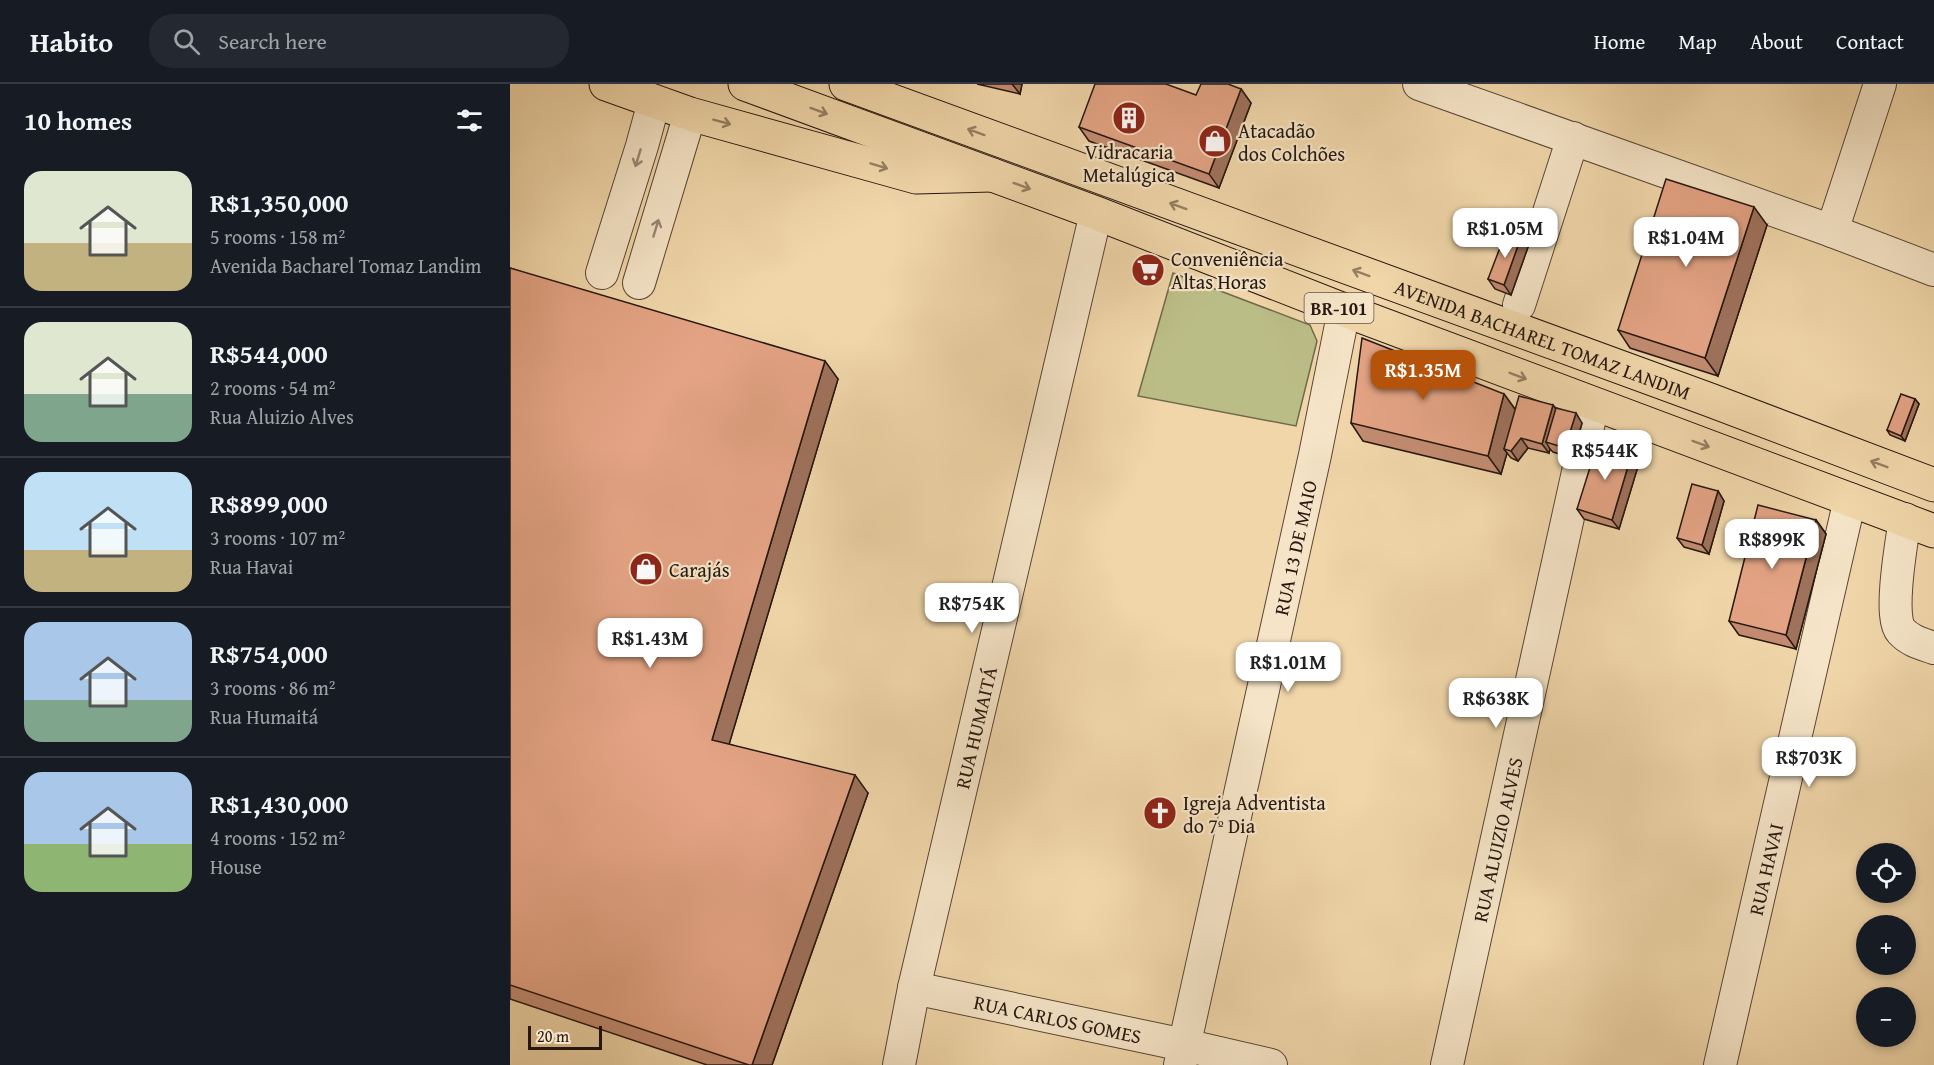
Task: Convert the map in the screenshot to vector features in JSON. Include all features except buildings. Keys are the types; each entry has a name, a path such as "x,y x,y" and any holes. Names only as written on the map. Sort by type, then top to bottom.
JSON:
{"main road":[{"name":"AVENIDA BACHAREL TOMAZ LANDIM","path":"606,84 690,114 916,177 992,174"},
{"name":"AVENIDA BACHAREL TOMAZ LANDIM","path":"745,84 1096,213 1344,310 1919,525"},
{"name":"AVENIDA BACHAREL TOMAZ LANDIM","path":"846,84 892,92 1934,485"}],"street":[{"path":"1419,84 1833,231 1934,270"},
{"path":"1833,231 1880,84"},
{"path":"602,273 654,102"},
{"path":"639,283 690,114"},
{"path":"1519,304 1573,138"},
{"name":"RUA HUMAITÁ","path":"899,1065 914,988 1096,213"},
{"name":"RUA 13 DE MAIO","path":"1182,1055 1315,455 1344,310"},
{"name":"RUA ALUIZIO ALVES","path":"1447,1065 1593,404"},
{"name":"RUA HAVAI","path":"1720,1065 1850,499"},
{"path":"1919,525 1895,597 1895,612 1898,629 1910,640 1934,648"},
{"name":"RUA CARLOS GOMES","path":"914,988 1182,1055 1271,1065"}],"green space":[{"path":"1173,273 1310,325 1317,341 1296,426 1138,396"}],"place":[{"name":"Vidracaria Metalúgica","path":"1129,118"},
{"name":"Atacadão dos Colchões","path":"1215,141"},
{"name":"Conveniência Altas Horas","path":"1148,270"},
{"name":"Carajás","path":"646,569"},
{"name":"Igreja Adventista do 7º Dia","path":"1160,813"}]}
